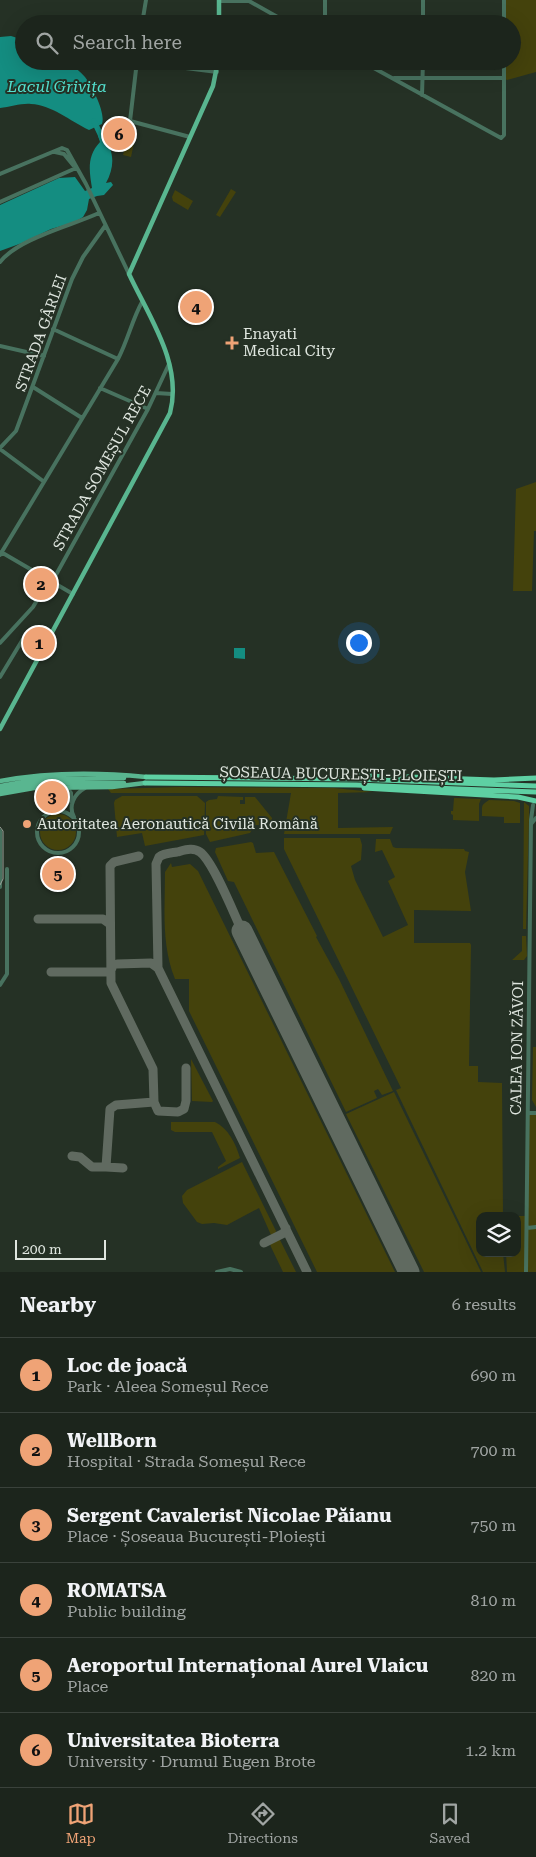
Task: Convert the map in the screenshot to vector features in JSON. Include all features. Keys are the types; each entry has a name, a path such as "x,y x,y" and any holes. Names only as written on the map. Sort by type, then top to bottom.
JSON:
{"highway":[{"path":"336,782 363,775 494,780 534,778"},
{"path":"533,802 525,793 525,788 527,783 534,778"},
{"name":"ȘOSEAUA BUCUREȘTI-PLOIEȘTI","path":"146,780 536,786"},
{"path":"336,782 355,788 489,795 533,802"},
{"name":"ȘOSEAUA BUCUREȘTI-PLOIEȘTI","path":"357,782 536,792"}],"main road":[{"path":"219,15 220,0"},
{"path":"0,729 167,420 172,394 169,363 161,339 129,274 213,86 217,72"},
{"name":"ȘOSEAUA BUCUREȘTI-PLOIEȘTI","path":"0,781 47,774 118,774 146,780"},
{"name":"ȘOSEAUA BUCUREȘTI-PLOIEȘTI","path":"0,786 48,778 146,780"},
{"name":"ȘOSEAUA BUCUREȘTI-PLOIEȘTI","path":"0,794 29,788 88,787 146,780"},
{"name":"ȘOSEAUA BUCUREȘTI-PLOIEȘTI","path":"0,790 27,784 49,782 146,780"}],"street":[{"path":"144,15 146,0"},
{"path":"220,0 249,1 274,15"},
{"path":"325,0 325,15"},
{"path":"423,0 423,15"},
{"path":"504,0 504,15"},
{"path":"136,70 130,121 190,136"},
{"path":"202,70 217,72"},
{"path":"378,70 499,138 504,135 504,70"},
{"path":"422,70 422,95"},
{"path":"394,78 504,78"},
{"path":"0,174 65,148 81,174 129,274"},
{"path":"52,153 64,154 81,174"},
{"path":"0,202 76,168"},
{"path":"0,262 7,254 35,239 99,213"},
{"name":"STRADA GÂRLEI","path":"0,449 16,431 72,279 83,257 105,226"},
{"path":"73,594 1,552 118,359 126,342 134,316 142,302"},
{"path":"53,329 118,359"},
{"path":"0,346 44,356"},
{"name":"STRADA SOMEȘUL RECE","path":"0,642 30,610 50,581 148,409 169,363"},
{"path":"32,387 82,418"},
{"path":"100,388 148,409"},
{"path":"156,393 172,394"},
{"path":"0,449 44,481"},
{"path":"0,677 23,639 43,649"},
{"path":"65,787 70,791 73,798"},
{"path":"70,813 51,813 41,821 38,835 44,847 57,853 70,849 75,845 78,835 76,822 70,813 73,798 81,790 88,787"},
{"name":"CALEA ION ZĂVOI","path":"526,1272 531,824 533,802"},
{"path":"531,824 536,818"},
{"path":"0,831 0,888"},
{"path":"0,985 6,978 7,963 6,869"},
{"path":"1,880 7,889"},
{"path":"0,907 7,907"},
{"path":"0,963 7,963"},
{"path":"528,1113 536,1113"},
{"path":"527,1228 536,1227"},
{"path":"217,1272 230,1269 242,1272"}],"shaded area":[{"path":"504,0 536,0 536,72 507,80 504,78 504,70 521,70 521,15 504,15"},
{"path":"127,141 134,143 131,157 123,155"},
{"path":"231,189 236,192 220,217 216,215"},
{"path":"175,190 193,201 188,210 173,201 172,197"},
{"path":"536,482 536,531 534,531 532,591 513,591 516,489"},
{"path":"180,787 334,788 373,792 338,793 338,828 393,827 390,834 284,834 291,793 111,793 108,789"},
{"path":"122,796 197,796 205,803 204,835 145,846 142,833 117,837 114,803 115,800"},
{"path":"218,796 243,797 243,800 240,800 240,804 245,804 245,797 255,797 272,818 272,825 255,825 250,833 210,842 206,834 206,802 217,799"},
{"path":"454,798 481,799 479,804 479,821 453,820 451,811 453,811"},
{"path":"489,800 520,803 520,823 504,823 504,817 482,816 482,806"},
{"path":"524,802 529,806 526,929 523,929"},
{"path":"58,814 70,820 76,832 70,844 58,850 46,844 40,832 46,820"},
{"path":"284,838 360,838 362,845 361,860 351,866 355,880 383,937 408,925 388,881 395,877 382,850 375,852 376,839 390,839 393,847 396,848 464,849 469,852 465,872 471,911 414,910 414,943 470,943 471,945 469,1066 478,1066 478,1082 502,1083 503,1212 476,1212 476,1257 503,1257 505,1272 483,1272 396,1090 401,1088 284,849"},
{"path":"251,842 256,853 274,852 339,979 393,1091 382,1095 378,1089 374,1091 377,1098 346,1112 234,882 228,881 215,852 216,848"},
{"path":"171,863 172,867 190,864 198,871 395,1272 317,1272 189,1011 189,979 175,979 168,953 165,926 165,872"},
{"path":"522,936 526,936 527,956 524,960 512,960 522,951"},
{"path":"533,1047 536,1047 536,1107 532,1100"},
{"path":"191,1059 213,1101 212,1102 192,1101"},
{"path":"394,1092 481,1272 424,1272 346,1114"},
{"path":"528,1113 536,1113 536,1272 507,1272 506,1257 521,1257 521,1216 527,1216"},
{"path":"171,1122 215,1122 224,1128 231,1137 240,1158 218,1169 226,1161 212,1132 175,1132 171,1130"},
{"path":"242,1162 276,1231 275,1234 271,1235 259,1208 227,1225 202,1224 197,1222 183,1203 182,1196 187,1190"},
{"path":"280,1240 296,1272 283,1272 270,1244"}],"water":[{"name":"Lacul Grivița","path":"0,37 15,37 15,70 78,70 85,77 95,93 102,113 102,124 89,130 54,110 39,105 24,104 0,108"},
{"path":"102,135 109,147 112,159 111,171 106,183 111,182 113,185 104,195 89,199 87,210 83,217 75,222 51,229 0,251 0,205 59,178 75,177 85,191 92,188 90,163 93,153 100,142 98,136"},
{"path":"234,648 245,648 245,659 234,658"}],"waterway":[{"path":"94,121 103,140"}],"taxiway":[{"path":"242,931 217,876 200,852 189,849 159,857 156,864 158,968 307,1272"},
{"path":"139,856 114,862 110,866 111,983 153,1069 154,1102 158,1111 178,1112 184,1109 186,1101 186,1068"},
{"path":"38,919 103,919 110,924"},
{"path":"117,964 151,963 158,968"},
{"path":"51,972 110,972 112,968"},
{"path":"123,1168 106,1167 110,1109 116,1105 154,1102"},
{"path":"72,1156 80,1157 92,1167 106,1167"},
{"path":"264,1243 284,1233 286,1228"}],"runway":[{"path":"242,931 409,1272"}],"tram line":[{"path":"0,827 3,831 3,879 0,885"}],"place":[{"name":"Universitatea Bioterra","path":"119,134"},
{"name":"ROMATSA","path":"196,307"},
{"name":"Enayati Medical City","path":"232,343"},
{"name":"WellBorn","path":"41,584"},
{"name":"Loc de joacă","path":"39,643"},
{"name":"Sergent Cavalerist Nicolae Păianu","path":"52,797"},
{"name":"Autoritatea Aeronautică Civilă Română","path":"27,824"},
{"name":"Aeroportul Internațional Aurel Vlaicu","path":"58,874"}]}
